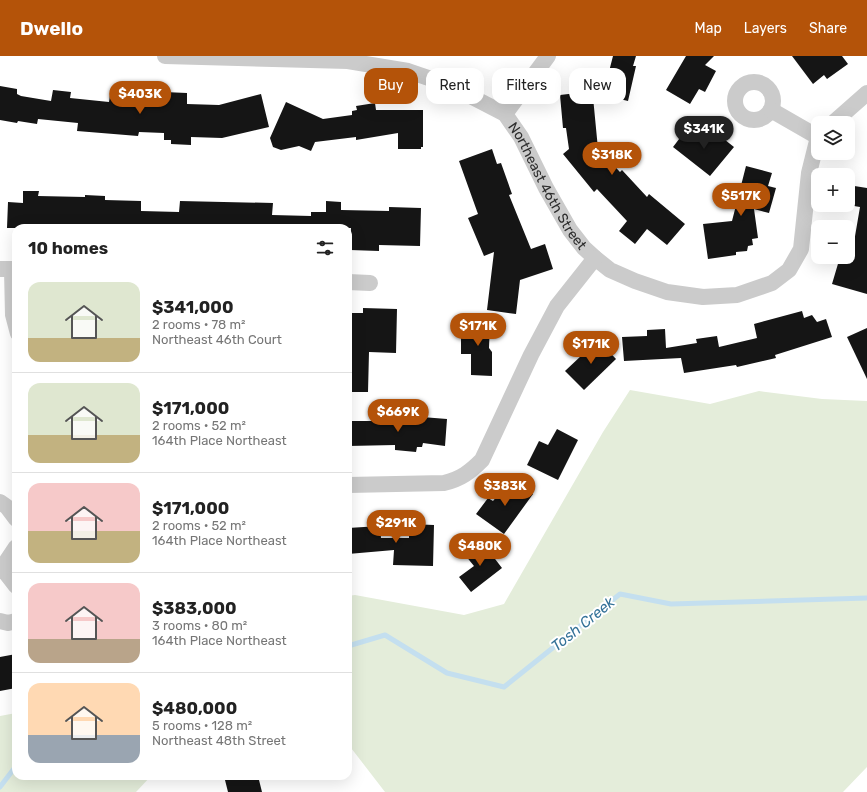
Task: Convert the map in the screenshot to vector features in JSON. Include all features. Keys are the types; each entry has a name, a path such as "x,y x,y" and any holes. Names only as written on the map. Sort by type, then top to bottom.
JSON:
{"street":[{"name":"Northeast 46th Street","path":"165,56 348,59 415,73 449,85 505,114 521,137 546,188 570,230 584,248 610,270 635,281 667,292 703,297 738,295 772,283 789,270 802,249 809,173 812,160"},
{"path":"505,114 548,56"},
{"path":"841,116 867,93"},
{"path":"771,110 811,133"},
{"path":"352,485 444,483 469,474 482,460 531,355 557,306 595,258"},
{"path":"9,269 10,314 12,321"},
{"path":"352,282 370,283"},
{"path":"0,502 7,507 12,514"},
{"path":"12,553 1,570 12,582"},
{"path":"0,622 12,622"}],"green space":[{"path":"630,390 710,404 759,391 822,399 867,401 867,767 843,792 385,792 352,749 352,595 464,615 504,604 603,432"},
{"path":"12,714 12,780 147,780 136,792 0,792 0,716"}],"building":[{"path":"613,56 636,56 633,66 636,66 628,101 626,101 626,68 610,68"},
{"path":"686,56 714,56 705,65 716,71 705,92 699,89 690,104 666,90"},
{"path":"792,56 842,56 848,64 827,79 824,75 813,84"},
{"path":"0,86 17,89 17,94 21,96 51,101 53,90 71,92 70,98 109,102 110,95 134,96 134,100 164,101 164,92 187,93 187,104 219,105 261,94 269,127 222,138 191,137 191,145 171,144 171,140 164,140 164,133 139,132 138,136 77,131 78,123 38,119 37,124 18,121 17,123 0,120"},
{"path":"569,94 569,104 594,104 598,149 620,172 622,170 647,197 649,194 685,224 667,245 647,229 635,244 619,231 627,221 597,189 594,192 563,154 569,149 566,128 563,128 561,95"},
{"path":"286,102 323,119 352,115 352,111 357,110 356,106 369,104 375,104 376,110 423,110 423,147 421,147 421,149 398,149 398,133 356,140 356,137 315,142 311,151 299,146 281,150 273,147 270,138"},
{"path":"689,126 708,141 715,132 734,147 710,176 673,147"},
{"path":"492,149 497,164 501,163 512,194 509,195 531,249 545,244 553,269 520,280 516,314 487,310 494,252 484,256 468,218 478,214 459,161"},
{"path":"746,166 772,173 768,186 776,188 769,213 754,209 758,238 752,239 753,245 748,246 747,251 736,252 736,255 708,259 703,224 732,221"},
{"path":"855,186 867,188 867,294 832,284 838,264 855,264 855,236 860,207 855,206"},
{"path":"23,191 39,191 38,196 85,197 85,195 105,196 105,200 141,201 141,211 179,212 180,201 273,203 272,215 311,216 311,212 326,212 326,201 341,202 341,210 389,211 389,207 421,208 420,246 379,245 379,251 352,250 352,224 12,224 12,228 7,228 8,202 23,203"},
{"path":"363,308 397,309 396,353 369,352 368,392 352,392 352,313 363,313"},
{"path":"802,311 804,318 812,315 817,322 826,319 832,337 775,355 776,358 737,367 736,365 684,373 681,358 624,361 622,337 647,336 647,330 665,329 666,348 697,343 696,339 717,336 719,347 757,338 754,324"},
{"path":"466,321 490,321 489,348 492,352 492,376 471,375 471,354 461,354 461,330 466,330"},
{"path":"867,328 867,379 847,337"},
{"path":"598,340 616,359 584,390 565,371"},
{"path":"422,417 447,419 445,446 423,443 422,447 417,447 416,452 395,450 395,445 352,446 352,421 398,421 398,418 421,421"},
{"path":"557,429 578,440 558,480 527,465 539,441 548,445"},
{"path":"513,480 533,494 504,534 476,514 488,498 493,501 498,495 500,497"},
{"path":"409,524 434,525 433,566 393,565 394,550 352,554 352,528 380,526 381,538 409,538"},
{"path":"482,542 502,568 471,592 459,577 474,566 465,555"},
{"path":"12,655 12,689 0,691 0,657"},
{"path":"225,780 259,780 262,792 228,792"}],"waterway":[{"name":"Tosh Creek","path":"352,645 385,635 447,673 504,687 620,594 671,604 867,598"},
{"name":"Tosh Creek","path":"0,787 12,771"}]}
